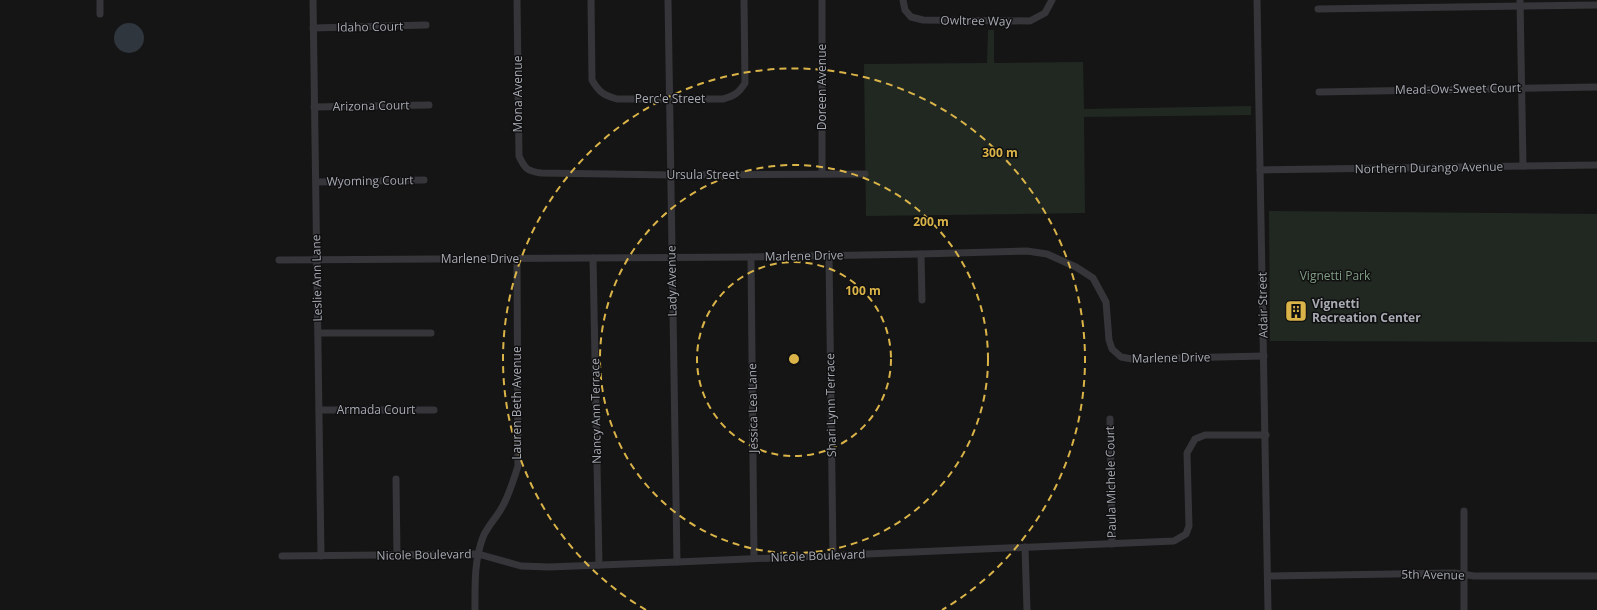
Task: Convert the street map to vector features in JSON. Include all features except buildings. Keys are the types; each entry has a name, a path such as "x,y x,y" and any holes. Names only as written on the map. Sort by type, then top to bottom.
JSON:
{"street":[{"path":"100,0 100,14"},
{"name":"Leslie Ann Lane","path":"313,0 321,556"},
{"name":"Mona Avenue","path":"517,0 518,156 524,167 531,171 541,173"},
{"name":"Perc'e Street","path":"591,0 592,80 598,91 608,97 617,99 723,99 737,94 745,83 744,0"},
{"name":"Lady Avenue","path":"668,0 677,562"},
{"name":"Doreen Avenue","path":"822,0 822,174"},
{"name":"Owltree Way","path":"903,0 906,10 911,17 923,20 1030,21 1045,13 1052,0"},
{"name":"Adair Street","path":"1257,0 1268,610"},
{"path":"1520,3 1522,166"},
{"path":"1318,9 1520,3 1597,5"},
{"name":"Idaho Court","path":"313,28 426,25"},
{"name":"Mead-Ow-Sweet Court","path":"1319,92 1597,87"},
{"name":"Arizona Court","path":"314,107 429,105"},
{"name":"Northern Durango Avenue","path":"1260,170 1597,165"},
{"name":"Ursula Street","path":"541,173 672,175 865,174"},
{"name":"Wyoming Court","path":"316,182 424,180"},
{"name":"Marlene Drive","path":"279,260 751,257 1027,251 1047,254 1076,267 1093,278 1106,302 1109,340 1112,349 1121,357 1132,359 1264,356"},
{"path":"921,254 922,300"},
{"name":"Shari Lynn Terrace","path":"829,255 833,556"},
{"name":"Jessica Lea Lane","path":"751,257 754,558"},
{"name":"Nancy Ann Terrace","path":"593,258 599,565"},
{"name":"Lauren Beth Avenue","path":"475,610 475,573 478,554 484,536 502,508 511,489 518,466 517,259"},
{"path":"318,332 430,332"},
{"name":"Armada Court","path":"319,410 434,410"},
{"name":"Paula Michele Court","path":"1110,419 1112,544"},
{"name":"Nicole Boulevard","path":"282,556 478,554 522,566 599,565 1112,544 1174,540 1186,534 1189,526 1187,453 1195,439 1205,435 1266,435"},
{"path":"396,479 397,555"},
{"path":"1464,511 1464,610"},
{"path":"1025,547 1027,610"},
{"name":"5th Avenue","path":"1268,576 1341,574 1597,576"}],"green space":[{"path":"988,30 994,30 994,63 1083,62 1084,109 1251,106 1251,115 1084,117 1085,213 866,216 864,64 987,63"},
{"name":"Vignetti Park","path":"1269,211 1597,214 1597,342 1270,341"}],"shaded area":[{"path":"129,23 140,27 144,38 140,49 129,53 118,49 114,38 118,27"}],"place":[{"name":"Vignetti Recreation Center","path":"1296,311"}]}
